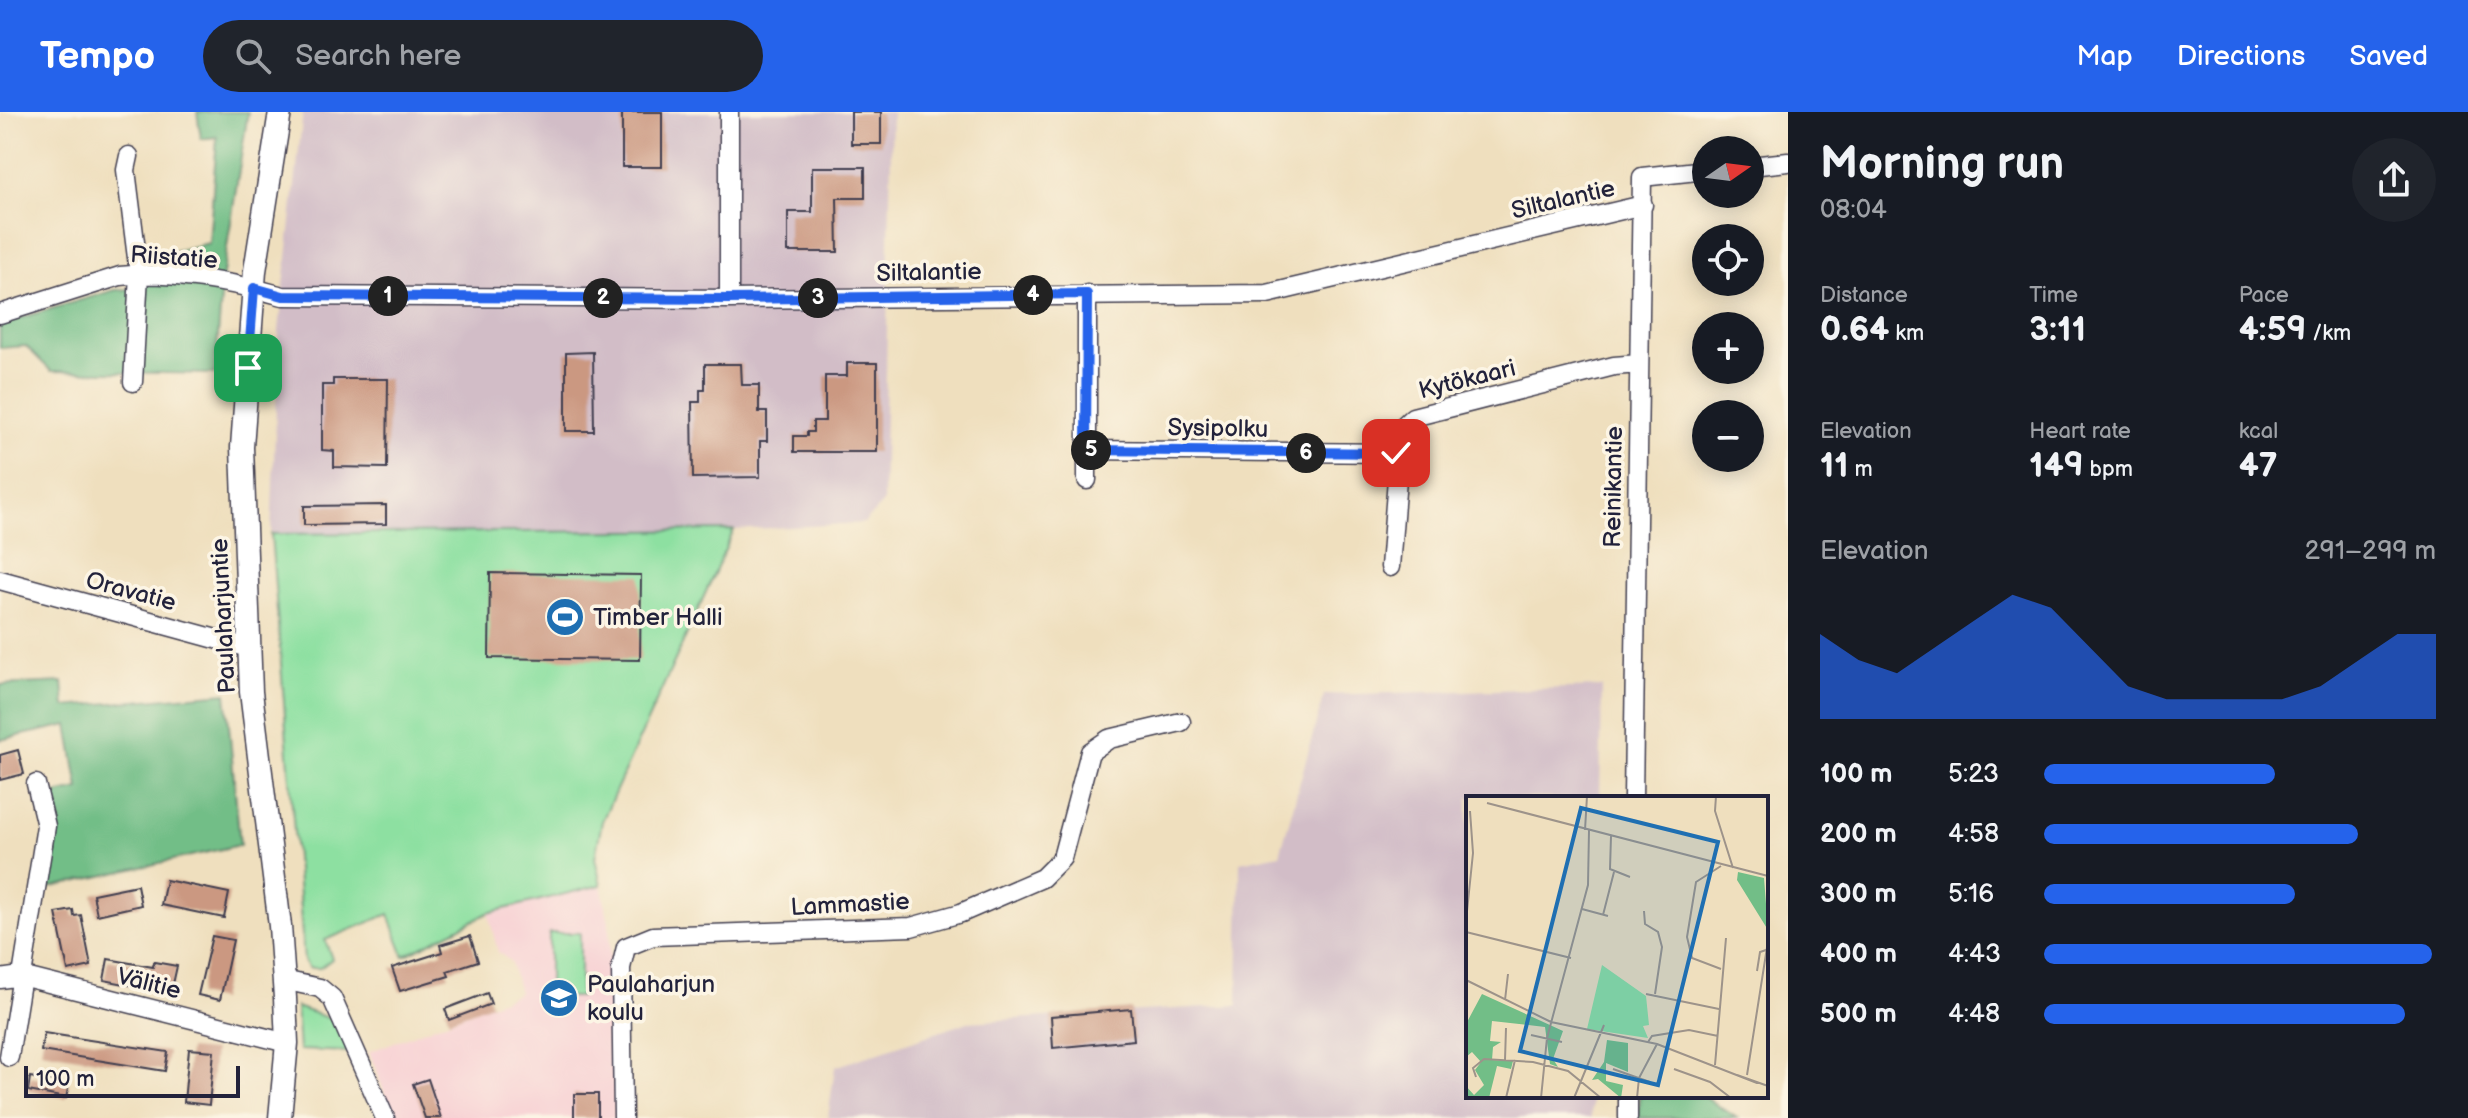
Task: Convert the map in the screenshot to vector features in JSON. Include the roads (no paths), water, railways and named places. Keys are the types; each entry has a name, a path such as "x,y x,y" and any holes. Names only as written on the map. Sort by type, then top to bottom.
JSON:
{"main road":[{"name":"Paulaharjuntie","path":"280,112 254,288 242,447 249,648 287,1043 280,1118"}],"street":[{"path":"729,112 729,299"},
{"path":"129,156 126,170 139,274 133,382"},
{"path":"1764,165 1788,162"},
{"name":"Reinikantie","path":"1633,796 1642,177 1692,172"},
{"name":"Siltalantie","path":"254,288 283,296 729,299 1267,294 1643,205"},
{"name":"Riistatie","path":"0,314 120,276 139,274 254,288"},
{"path":"1087,294 1087,480"},
{"name":"Kytökaari","path":"1390,567 1396,453 1401,428 1413,417 1614,366 1639,364"},
{"name":"Sysipolku","path":"1086,450 1396,453"},
{"name":"Oravatie","path":"0,580 249,648"},
{"name":"Lammastie","path":"623,1118 621,968 626,947 653,936 911,927 961,913 1042,878 1062,858 1090,752 1109,739 1181,722"},
{"path":"9,1057 46,826 36,784"},
{"name":"Välitie","path":"0,979 21,976 287,1043"},
{"path":"283,980 320,988 332,998 385,1118"}],"place":[{"name":"Timber Halli","path":"565,617"},
{"name":"Paulaharjun koulu","path":"559,998"}]}
